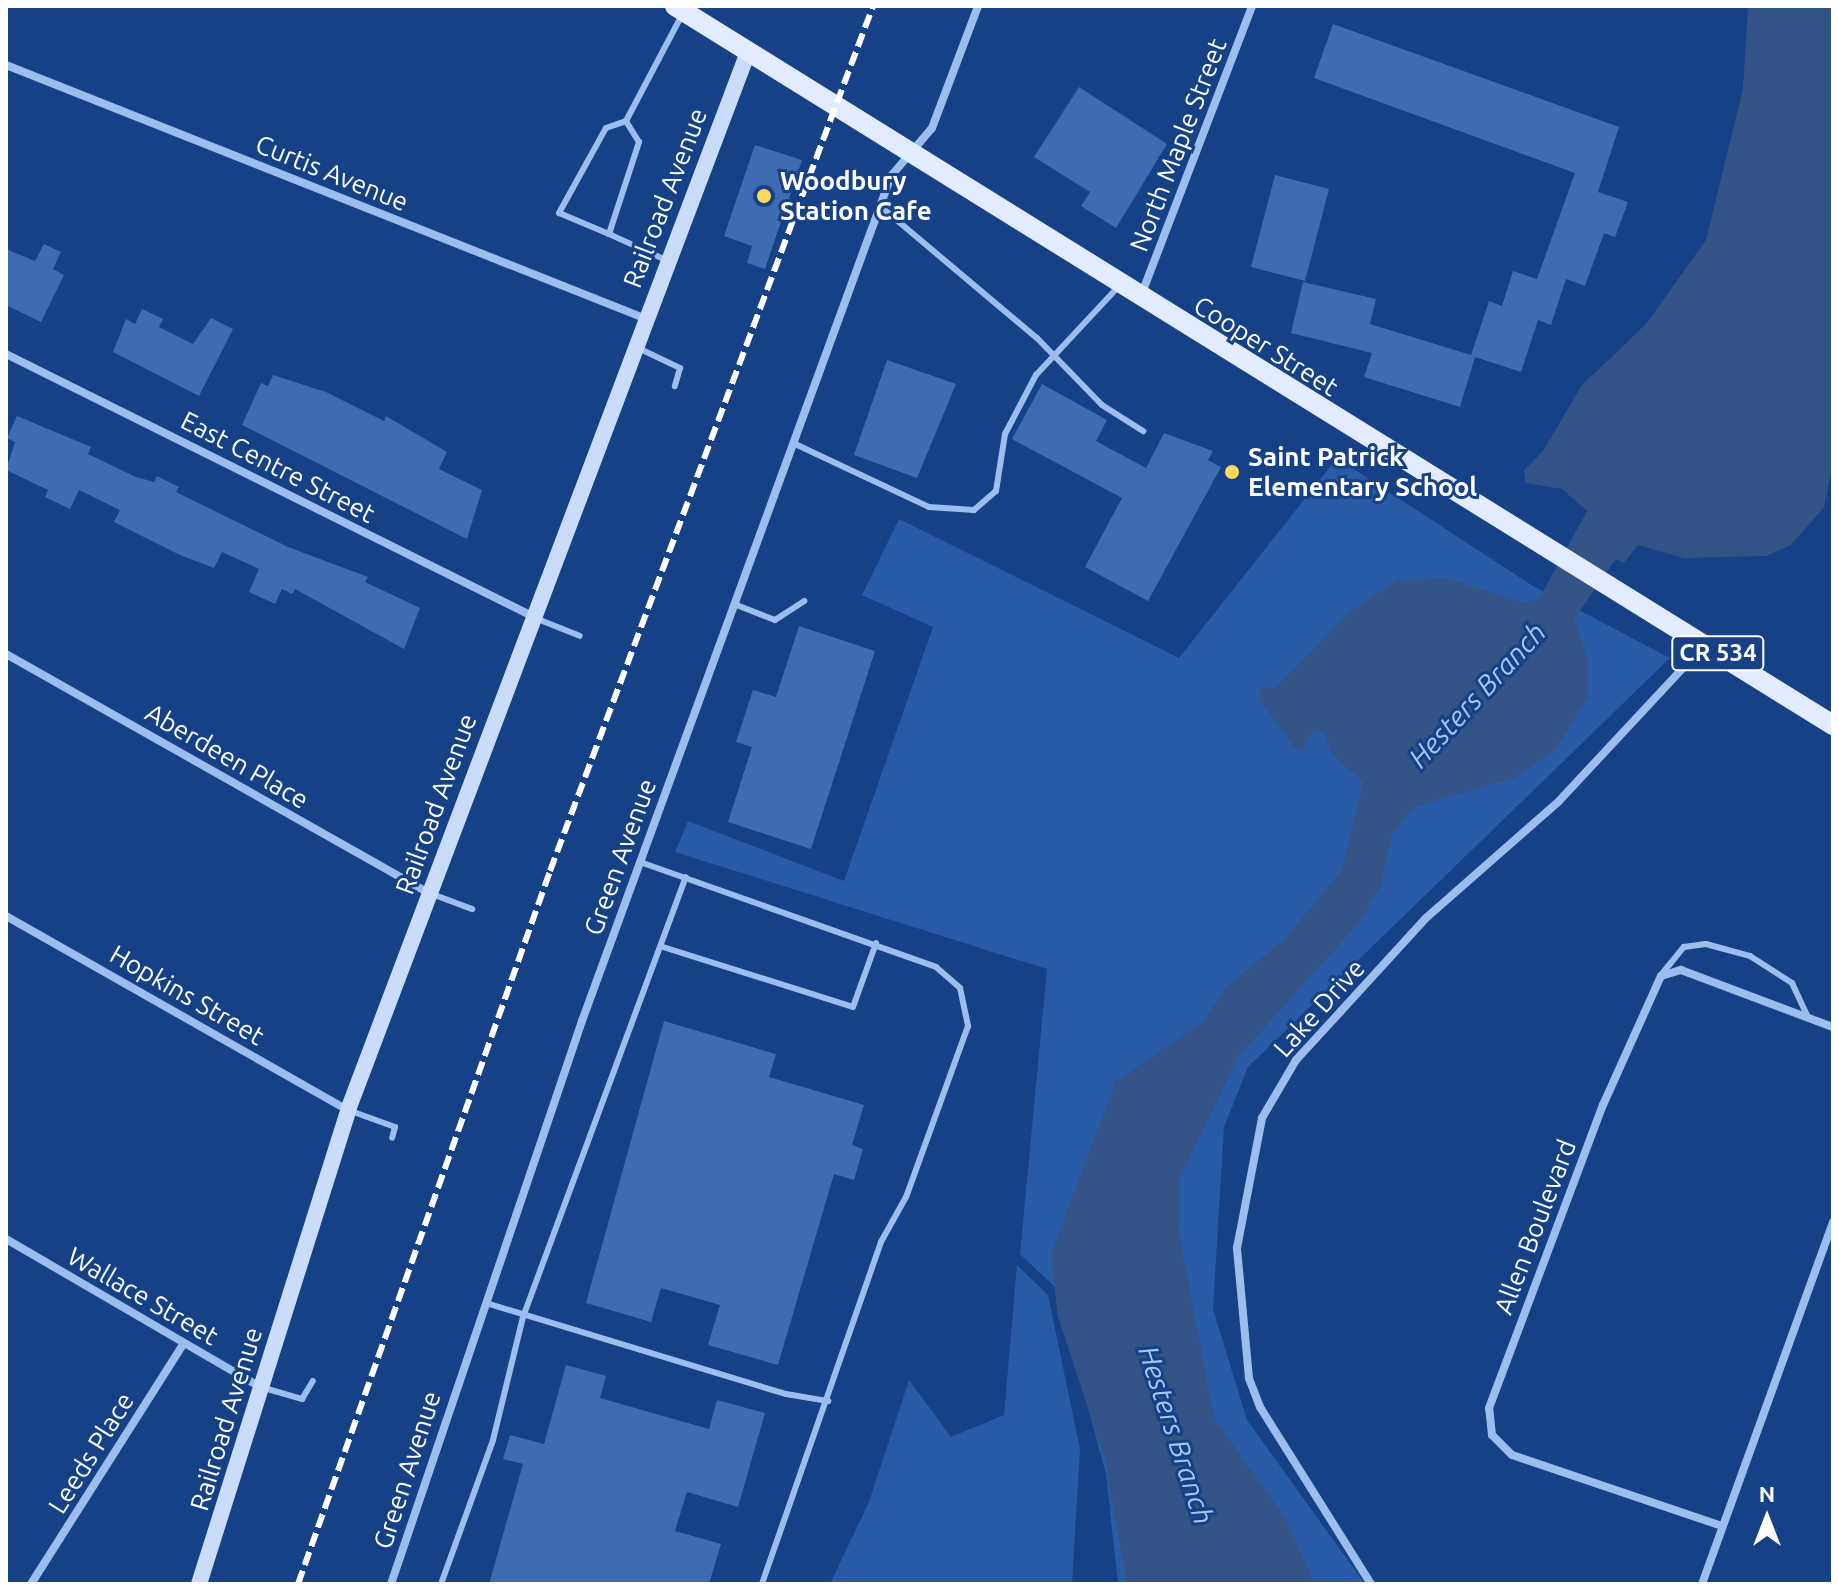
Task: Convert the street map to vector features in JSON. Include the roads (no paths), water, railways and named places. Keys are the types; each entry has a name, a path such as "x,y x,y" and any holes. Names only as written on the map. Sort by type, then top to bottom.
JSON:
{"main road":[{"name":"Cooper Street","path":"679,9 1601,585 1699,641 1833,725"}],"street":[{"name":"Green Avenue","path":"391,1584 484,1302 640,862 891,176 932,128 978,6"},
{"name":"North Maple Street","path":"1140,298 1252,6"},
{"name":"Railroad Avenue","path":"199,1584 348,1110 633,346 748,52"},
{"name":"Curtis Avenue","path":"6,65 644,318"},
{"name":"East Centre Street","path":"6,354 532,616"},
{"name":"Lake Drive","path":"1371,1584 1260,1407 1249,1378 1237,1248 1262,1118 1296,1060 1426,918 1559,801 1683,668 1699,641"},
{"name":"Aberdeen Place","path":"6,654 428,893"},
{"name":"Hopkins Street","path":"6,916 348,1110"},
{"path":"1661,976 1681,970 1833,1027"},
{"name":"Allen Boulevard","path":"1661,976 1603,1105 1489,1408 1490,1422 1492,1435 1512,1455 1722,1526"},
{"path":"1702,1584 1833,1222"},
{"name":"Wallace Street","path":"6,1239 260,1387"},
{"name":"Leeds Place","path":"31,1584 184,1343"}],"lane":[{"path":"666,260 559,213 606,128 626,121 679,9"},
{"path":"609,234 639,142 626,121"},
{"path":"880,206 1037,338 1049,356 1102,405 1143,431"},
{"path":"793,443 929,507 974,510 996,491 1005,434 1049,356 1119,285"},
{"path":"633,346 680,368 675,386"},
{"path":"734,604 775,620 804,601"},
{"path":"532,616 580,636"},
{"path":"640,862 876,943 936,967 960,988 968,1026 896,1219 881,1242 762,1584"},
{"path":"441,1584 493,1440 523,1317 663,947 686,877"},
{"path":"428,893 472,909"},
{"path":"663,947 853,1007 876,943"},
{"path":"1661,976 1684,947 1706,944 1750,956 1792,983 1808,1018"},
{"path":"348,1110 395,1127 392,1138"},
{"path":"484,1302 523,1317 828,1401"},
{"path":"260,1387 302,1399 313,1381"}],"water":[{"name":"Hesters Branch","path":"1748,6 1833,6 1833,464 1824,507 1791,545 1766,556 1684,558 1638,545 1624,563 1616,559 1574,619 1588,659 1588,697 1556,749 1514,778 1415,807 1392,834 1381,885 1361,920 1238,1057 1180,1178 1179,1232 1214,1418 1284,1516 1315,1584 1127,1584 1105,1459 1058,1317 1051,1254 1116,1081 1203,1022 1226,987 1285,939 1342,870 1363,781 1333,756 1323,730 1313,731 1303,750 1295,748 1260,700 1259,687 1275,688 1348,613 1397,581 1445,578 1526,603 1540,597 1587,511 1562,489 1526,483 1524,470 1543,451 1582,385 1646,324 1706,240 1743,89"}],"railway":[{"path":"298,1584 550,871 873,6"}],"place":[{"name":"Woodbury Station Cafe","path":"764,196"},
{"name":"Saint Patrick Elementary School","path":"1232,472"}]}
